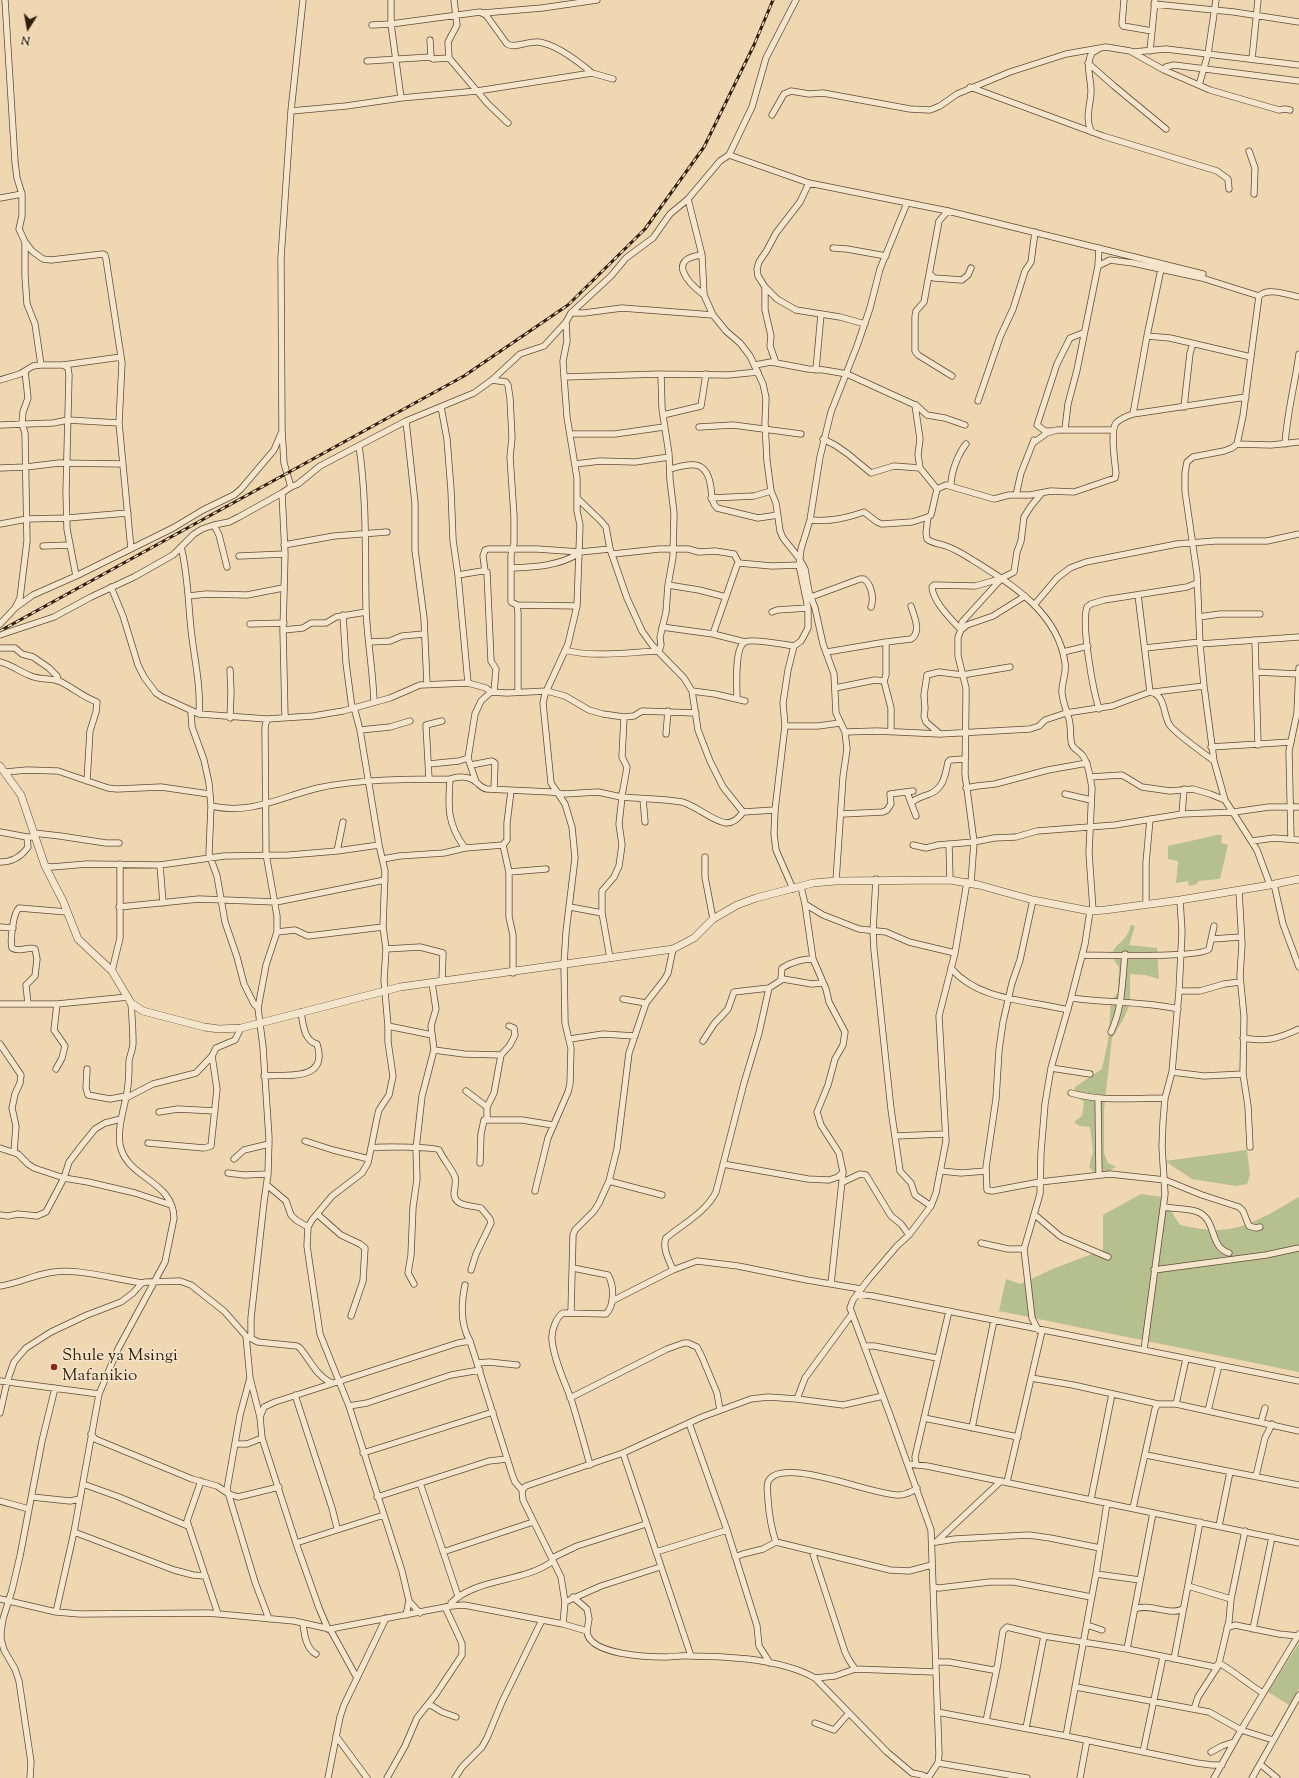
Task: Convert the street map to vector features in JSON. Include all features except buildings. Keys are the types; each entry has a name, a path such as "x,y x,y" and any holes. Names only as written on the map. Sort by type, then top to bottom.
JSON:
{"street":[{"path":"5,0 15,162 17,178 22,194 22,216 19,229 25,242 32,251 43,259 51,260 100,254 105,255 123,375 119,424 131,549"},
{"path":"291,487 284,464 282,430 281,258 291,111 303,0"},
{"path":"390,0 391,24 397,59 401,98"},
{"path":"454,0 457,28 448,42 449,58 488,104 508,123"},
{"path":"372,25 391,24 455,15 542,8 597,0"},
{"path":"0,635 54,617 111,587 134,577 173,555 194,534 214,525 229,522 282,494 298,484 320,466 406,421 474,393 492,380 520,354 544,346 566,322 571,313 611,276 626,258 653,238 670,214 688,199 720,161 729,155 752,107 766,58 796,0"},
{"path":"1124,0 1123,26 1152,31"},
{"path":"1199,86 1208,54 1216,0"},
{"path":"1252,59 1258,0"},
{"path":"1150,51 1154,2 1299,22"},
{"path":"483,13 510,46 514,47 530,42 540,42 579,62 592,73 613,79"},
{"path":"430,40 431,57"},
{"path":"772,115 784,94 790,90 809,94 834,94 910,109 924,110 940,106 970,87 1010,72 1066,54 1106,47 1130,51 1166,49 1299,65"},
{"path":"1092,132 1088,124 1091,91 1088,63 1092,53 1099,49"},
{"path":"1130,51 1164,70 1199,86 1279,110 1290,110"},
{"path":"367,61 431,57 434,59 449,58"},
{"path":"1088,63 1166,129"},
{"path":"1164,70 1166,67 1174,65 1299,81"},
{"path":"291,111 346,106 401,98 477,90 592,73"},
{"path":"970,87 1092,132 1217,171 1228,179 1229,189"},
{"path":"1249,151 1255,168 1254,194"},
{"path":"729,155 809,184 948,211 1203,274"},
{"path":"809,184 800,202 776,234 759,262 757,273 765,287 785,305 802,312 840,317 865,324"},
{"path":"0,198 22,194"},
{"path":"688,199 702,255 704,295 713,315 726,331 740,343 755,365 763,384 766,398 765,428 767,461 780,531 783,538 799,558 807,575 811,598 823,644 834,674 836,713 845,732 848,749 843,777 842,814 836,880"},
{"path":"832,1284 843,1172 839,1153 821,1125 818,1117 818,1108 828,1085 835,1059 843,1045 845,1032 829,1002 813,959 805,904 774,843 775,810 785,726 783,704 788,670 794,646 805,636 808,628 808,608 799,565 799,558 810,520 823,439 833,406 847,374 865,324 880,269 907,203"},
{"path":"948,211 939,221 924,302 916,311 915,351 918,355 952,376"},
{"path":"978,401 1000,337 1013,309 1025,271 1030,262 1035,232"},
{"path":"25,242 27,304 35,324 41,365"},
{"path":"833,248 886,256"},
{"path":"1065,429 1068,404 1077,370 1083,334 1098,266 1099,248"},
{"path":"1119,253 1133,263"},
{"path":"702,255 694,256 688,259 683,263 682,268 684,275 695,288 704,295"},
{"path":"1098,266 1110,260 1133,263 1217,282 1259,296 1270,292 1299,297"},
{"path":"930,274 934,278 962,280 968,275 971,268"},
{"path":"1133,414 1161,269"},
{"path":"765,287 765,310 770,336 770,346 776,363"},
{"path":"1259,296 1246,397 1236,444 1232,448 1224,451 1193,457 1186,464 1185,491 1197,583 1204,686 1214,762 1225,800 1252,841 1272,885 1283,924 1299,967"},
{"path":"571,313 584,313 622,308 713,315"},
{"path":"816,370 821,314"},
{"path":"535,1190 548,1138 569,1089 571,1048 565,1023 564,964 575,844 568,815 551,783 543,703 571,635 577,606 580,525 577,511 578,499 575,464 564,377 563,361 567,342 566,322"},
{"path":"1083,334 1070,338 1053,374 1037,425 1045,431 1065,429 1077,431 1113,430"},
{"path":"1147,336 1170,338 1251,358"},
{"path":"1184,407 1190,353 1193,344"},
{"path":"1285,444 1286,422 1296,380 1299,354"},
{"path":"0,380 25,372 33,366 121,357"},
{"path":"755,365 776,363 847,374 915,405 927,415 945,418 965,425"},
{"path":"63,364 68,368 69,375 67,518 76,576"},
{"path":"15,608 20,598 27,541 25,433 22,424 23,412 28,398 25,372"},
{"path":"564,377 661,374 728,375 758,372"},
{"path":"659,651 661,645 660,640 662,627 666,612 673,549 674,513 669,457 664,427 661,374"},
{"path":"663,415 701,406 706,374"},
{"path":"492,380 506,382 508,385 510,398 512,438 510,457 514,516 511,602 517,605 577,606"},
{"path":"1007,1482 1031,1378 1040,1330 1033,1321 1024,1249 1040,1194 1045,1104 1051,1068 1068,1010 1092,910 1089,853 1091,800 1090,777 1084,756 1075,750 1071,742 1069,719 1066,713 1062,689 1066,671 1063,652 1052,628 1035,604 1002,578 953,549 933,543 927,539 926,533 928,517 931,514 938,489 946,485 951,485 991,498 1041,494 1051,491 1074,492 1115,478 1116,473 1113,430 1117,423 1133,414 1246,397"},
{"path":"915,405 920,439 918,455 920,468 938,489"},
{"path":"441,407 447,439 453,540 458,575 468,683"},
{"path":"0,425 53,423 68,420 119,424"},
{"path":"406,421 416,517 415,550 424,618 427,684"},
{"path":"699,427 733,425 765,428 801,434"},
{"path":"570,434 614,434 664,427"},
{"path":"0,624 15,608 33,595 131,549 234,495 241,489 274,450 282,430"},
{"path":"1016,495 1021,473 1033,442 1052,431"},
{"path":"823,439 836,445 871,473 894,466 920,468"},
{"path":"1236,444 1285,444 1299,442"},
{"path":"951,485 951,479 959,454 966,444"},
{"path":"359,446 363,476 366,535 366,612 374,702"},
{"path":"575,464 600,461 635,462 669,457"},
{"path":"0,468 48,464 123,464"},
{"path":"670,469 688,464 699,465 705,468 709,476 713,504 723,511 758,518 778,515"},
{"path":"711,498 754,496 772,491"},
{"path":"282,494 284,545 286,554 283,627 285,716"},
{"path":"961,630 933,594 932,587 934,585 975,586 988,584 1014,572 1017,552 1021,541 1024,518 1041,494"},
{"path":"578,499 606,527 612,552 627,598 642,631 684,678 692,691 700,737 713,768 723,787 744,812"},
{"path":"810,520 828,521 852,517 864,512 882,524 912,522 928,517"},
{"path":"0,524 27,519 67,518 128,513"},
{"path":"214,525 219,535 227,567"},
{"path":"284,545 334,536 366,535 387,532"},
{"path":"1035,604 1057,578 1070,568 1092,561 1192,542 1267,541 1299,534"},
{"path":"43,546 70,545"},
{"path":"181,547 189,596 192,641 200,697 199,714"},
{"path":"739,563 734,554 673,549 612,552 580,552 537,549 485,550 483,556 485,571 487,572 488,577 491,661 496,669 493,692 481,702 475,714 468,758 471,764 471,771 476,782 482,788 557,793 598,792 621,797 682,802 727,823 734,822 744,812 775,810"},
{"path":"511,568 558,563 571,559 580,552"},
{"path":"239,556 286,554"},
{"path":"739,563 772,566 799,565"},
{"path":"713,634 739,563"},
{"path":"458,575 485,571"},
{"path":"573,1598 587,1609 589,1619 587,1631 589,1638 594,1644 624,1654 664,1657 691,1656 746,1659 770,1663 801,1672 815,1678 880,1746 912,1774 925,1776 928,1778 938,1763 939,1754 932,1565 934,1542 917,1488 852,1314 851,1304 859,1292 897,1246 909,1235 931,1206 936,1193 941,1171 945,1134 940,1016 955,954 969,883 974,842 966,788 964,759 966,732 966,688 962,675 957,642 962,622 1002,578"},
{"path":"811,598 860,579 864,579 870,587 871,607"},
{"path":"1100,709 1093,688 1085,619 1087,607 1096,602 1187,587 1197,583"},
{"path":"668,585 699,590 726,597"},
{"path":"111,587 123,616 138,666 144,677 156,693 199,714 230,718 267,719 285,716 296,718 353,708 401,695 412,688 427,684 468,683 486,688 493,692 547,691 565,696 589,710 624,717 634,716 642,711 696,713"},
{"path":"1187,587 1197,593"},
{"path":"189,596 206,594 247,595 284,588"},
{"path":"1138,595 1152,692 1160,697 1172,728 1214,762"},
{"path":"961,630 973,622 993,616 1025,596"},
{"path":"517,605 518,692"},
{"path":"827,652 911,639 914,637 916,629 911,606"},
{"path":"772,612 783,609 808,608"},
{"path":"250,624 303,628 311,623 326,622 336,617 366,612"},
{"path":"1199,617 1220,614 1260,614"},
{"path":"343,616 346,663 353,708 360,730 379,844 383,859 385,880 383,927 386,949 384,980 392,1076 389,1095 379,1110 369,1159 362,1173 332,1196 317,1214 308,1227 307,1246 318,1323 325,1348 349,1406 377,1497 404,1577 409,1601 406,1615"},
{"path":"662,627 713,634 745,642 773,642 794,646"},
{"path":"369,642 390,641 402,636 424,634"},
{"path":"1145,648 1299,636"},
{"path":"1256,640 1258,745"},
{"path":"737,699 739,652 745,642"},
{"path":"886,642 886,675 884,681 891,708 891,732"},
{"path":"1063,652 1088,646"},
{"path":"0,648 15,648 22,654 33,657 49,668 56,676 58,681"},
{"path":"565,650 579,653 659,651"},
{"path":"0,662 18,668 31,676 58,681 87,698 97,702 96,712 90,731 87,780"},
{"path":"940,734 924,719 926,678 928,675 939,672 962,675 1010,667"},
{"path":"230,670 230,718"},
{"path":"1256,672 1299,671 1296,729 1289,751 1291,839"},
{"path":"835,688 869,681 884,681"},
{"path":"845,732 940,734 1030,729 1039,726 1045,720 1066,713 1100,709 1152,692 1204,686"},
{"path":"692,691 715,694 746,701"},
{"path":"191,711 192,726 207,772 211,806 210,859 217,876 225,922 244,984 254,1004 258,1008"},
{"path":"666,734 668,711"},
{"path":"610,958 602,913 602,891 614,877 619,866 622,836 619,824 621,797 627,767 622,757 624,717"},
{"path":"267,719 265,727 266,854 276,902 276,932 266,965 257,1015 260,1023 269,1144 267,1185 249,1337 250,1378 260,1417 262,1438 319,1608 329,1629 357,1678"},
{"path":"360,730 390,727 410,721"},
{"path":"429,779 426,725 442,721"},
{"path":"785,726 818,726 840,723"},
{"path":"1211,747 1291,742"},
{"path":"429,764 459,761 468,758"},
{"path":"911,803 919,797 934,792 940,787 944,782 948,762 950,760 964,759"},
{"path":"471,764 486,761 492,761 494,763 494,790"},
{"path":"966,788 995,784 1048,770 1087,763"},
{"path":"0,766 6,772 21,795 45,866 57,888 78,939 112,971 129,1000 143,1011 204,1027 219,1029 241,1028 400,988 673,949 694,938 713,919 741,903 813,883 836,880 876,879 950,880 969,883 1033,900 1092,910 1105,910 1239,891 1299,879"},
{"path":"6,772 49,770 58,771 108,788 161,787 209,794"},
{"path":"1090,777 1125,776 1133,783 1142,787 1170,791 1184,789 1204,792 1225,800"},
{"path":"211,806 229,809 266,805 318,788 369,781 450,779 462,777 476,782"},
{"path":"450,779 449,795 451,825 457,838 465,848"},
{"path":"1182,814 1184,789"},
{"path":"383,859 399,856 444,853 465,848 503,845 507,840 507,823 511,791"},
{"path":"842,814 883,812 892,804 890,794 913,791"},
{"path":"907,792 916,816"},
{"path":"1065,794 1091,800"},
{"path":"643,799 645,822"},
{"path":"913,845 926,848 938,845 974,842 994,838 1016,837 1042,830 1115,825 1182,814 1234,812 1262,808 1299,807"},
{"path":"1146,904 1146,863 1150,819"},
{"path":"337,851 343,822"},
{"path":"0,832 27,837 35,835 60,836 106,843 119,843"},
{"path":"0,862 11,860 24,854 28,847 27,837"},
{"path":"1252,841 1274,838 1299,840"},
{"path":"45,866 52,867 87,864 160,864 210,859 224,856 266,854 289,855 337,851 379,844"},
{"path":"949,844 950,880"},
{"path":"503,845 509,872 509,916 513,935 513,973"},
{"path":"705,857 705,877 713,919"},
{"path":"112,971 120,938 120,864"},
{"path":"160,864 163,903"},
{"path":"509,872 546,869"},
{"path":"876,879 872,931 891,1109 900,1171 911,1183 915,1194 931,1206"},
{"path":"119,907 199,899 276,902 385,880"},
{"path":"1239,891 1241,937 1240,982 1243,1008 1243,1074 1248,1106 1250,1147"},
{"path":"1033,900 1020,960 1008,998 999,1050 996,1099 986,1171 987,1190 989,1191 1099,1174 1165,1180 1202,1195 1239,1207 1243,1211 1248,1226 1256,1228 1260,1227"},
{"path":"1144,1350 1164,1207 1165,1180 1162,1140 1165,1098 1172,1072 1180,991 1182,932 1180,900"},
{"path":"805,904 819,913 859,929 886,932 909,942 955,954"},
{"path":"570,907 602,913"},
{"path":"28,1004 26,985 35,976 36,953 35,949 33,948 15,950 12,948 10,942 14,913 19,908 67,912"},
{"path":"1082,955 1203,953 1208,951 1214,926"},
{"path":"0,927 13,928"},
{"path":"276,932 295,930 308,936 383,927"},
{"path":"1212,939 1241,937"},
{"path":"386,949 420,947 443,953 442,981"},
{"path":"571,1312 573,1268 572,1241 575,1230 594,1211 609,1181 617,1149 624,1102 627,1061 646,1003 668,973 673,949"},
{"path":"1111,1032 1118,1017 1121,1002 1125,954"},
{"path":"781,979 782,968 784,966 792,965 799,960 813,959"},
{"path":"951,968 962,979 991,995 1068,1010"},
{"path":"703,1041 714,1024 728,1009 734,992 769,988 781,979 812,984 822,983"},
{"path":"1180,991 1200,991 1224,984 1240,982"},
{"path":"414,1284 408,1273 411,1255 413,1207 417,1179 416,1148 422,1096 434,1050 431,1026 436,1009 432,983"},
{"path":"673,1270 665,1248 666,1238 685,1224 713,1198 718,1185 744,1083 760,1034 769,988"},
{"path":"1071,998 1150,1004 1178,1010"},
{"path":"623,999 646,1003"},
{"path":"0,1004 57,1004 129,1000"},
{"path":"56,1612 74,1532 99,1394 118,1348 165,1262 174,1218 171,1205 157,1184 137,1171 125,1158 120,1143 121,1119 126,1097 133,1045 129,1000"},
{"path":"56,1069 62,1058 65,1046 54,1030 57,1004"},
{"path":"264,1076 300,1074 314,1070 317,1066 319,1060 317,1044 310,1042 308,1039 301,1012"},
{"path":"388,1026 432,1035"},
{"path":"487,1119 487,1107 494,1093 501,1055 510,1045 515,1035 514,1028 509,1026"},
{"path":"87,1069 86,1088 88,1095 110,1099 126,1097 157,1082 193,1074 199,1070 212,1056 216,1048 235,1040 241,1028"},
{"path":"1243,1038 1257,1040 1273,1039 1299,1029"},
{"path":"570,1039 604,1034 635,1036"},
{"path":"0,1044 21,1075 12,1108 16,1126 14,1152"},
{"path":"434,1050 464,1054 501,1055"},
{"path":"148,1143 210,1147 212,1144 217,1084 212,1056"},
{"path":"1051,1068 1090,1074"},
{"path":"1172,1072 1204,1076 1243,1074"},
{"path":"466,1091 487,1107"},
{"path":"1071,1093 1098,1099 1165,1098"},
{"path":"1098,1099 1099,1174"},
{"path":"159,1112 178,1109 215,1111"},
{"path":"0,1215 8,1216 18,1214 37,1216 46,1212 64,1178 69,1162 95,1129 105,1123 121,1119"},
{"path":"480,1163 479,1156 482,1124 484,1120 522,1120 553,1125"},
{"path":"895,1136 945,1134"},
{"path":"305,1141 369,1159"},
{"path":"234,1159 244,1150 269,1144"},
{"path":"371,1148 392,1146 438,1149 455,1176 454,1195 456,1200 463,1204 481,1208 490,1219 490,1227 476,1254 471,1270"},
{"path":"0,1148 14,1152 34,1168 64,1178 93,1183 171,1205"},
{"path":"723,1164 808,1179 829,1180 838,1177 843,1172"},
{"path":"941,1171 986,1171"},
{"path":"228,1173 244,1175 268,1174"},
{"path":"842,1182 860,1174 866,1175 892,1216 901,1224 909,1235"},
{"path":"609,1181 662,1195"},
{"path":"267,1185 286,1201 291,1215 296,1220 308,1227"},
{"path":"1164,1207 1198,1212 1203,1215 1211,1227 1218,1247 1223,1252 1229,1253"},
{"path":"317,1214 342,1235 365,1248 363,1281 351,1316"},
{"path":"1035,1215 1061,1237 1108,1257"},
{"path":"981,1242 1008,1249 1024,1249"},
{"path":"1154,1270 1266,1255 1299,1248"},
{"path":"612,1301 673,1270 697,1261 713,1262 832,1284 859,1292 1040,1330 1299,1381"},
{"path":"573,1268 608,1274 611,1280 612,1301 609,1311 606,1314 571,1312 561,1314 553,1330 552,1339 558,1365 570,1398 590,1464"},
{"path":"0,1286 47,1273 58,1272 88,1273 142,1283 180,1281 191,1285 224,1311 249,1337 258,1342 297,1346 307,1356 320,1375 325,1380 332,1383"},
{"path":"0,1413 1,1401 14,1362 26,1348 51,1332 87,1315 121,1302 133,1293 142,1283"},
{"path":"465,1285 462,1303 464,1328 479,1367 515,1482 522,1490 523,1500 561,1577 565,1602 563,1624"},
{"path":"916,1464 915,1457 949,1311"},
{"path":"797,1399 805,1378 852,1314"},
{"path":"972,1428 994,1320"},
{"path":"260,1417 264,1407 268,1404 458,1343 470,1341"},
{"path":"570,1398 619,1375 667,1349 688,1343 697,1347 702,1356 717,1393 720,1410"},
{"path":"864,1346 874,1346 937,1358"},
{"path":"1176,1404 1186,1359"},
{"path":"349,1406 367,1403 405,1389 479,1367 488,1362 517,1365"},
{"path":"1208,1411 1219,1366"},
{"path":"250,1378 242,1409 227,1492 255,1582 269,1619"},
{"path":"1031,1378 1158,1404 1176,1404 1299,1431"},
{"path":"0,1381 99,1394"},
{"path":"30,1778 31,1762 19,1681 15,1669 4,1650 0,1632 18,1563 42,1441 55,1388"},
{"path":"1091,1499 1112,1394"},
{"path":"295,1395 332,1508 337,1528"},
{"path":"522,1490 526,1486 623,1453 736,1403 759,1398 797,1399 843,1406 883,1396"},
{"path":"1133,1508 1155,1409 1158,1404"},
{"path":"1261,1422 1264,1408"},
{"path":"363,1453 493,1412"},
{"path":"924,1418 1018,1437"},
{"path":"689,1424 727,1530 757,1626 759,1646 770,1663"},
{"path":"1256,1476 1265,1438 1272,1424"},
{"path":"91,1434 95,1439 217,1486 238,1497"},
{"path":"236,1444 247,1444 262,1438"},
{"path":"623,1453 691,1656"},
{"path":"1146,1455 1299,1485"},
{"path":"377,1497 489,1461 507,1458"},
{"path":"908,1464 916,1464 1007,1482 1299,1543"},
{"path":"776,1542 771,1526 767,1487 769,1480 776,1474 789,1472 804,1473 896,1495 909,1493 917,1488"},
{"path":"1219,1526 1230,1472"},
{"path":"201,1481 190,1508 187,1521 205,1576 212,1592 218,1614"},
{"path":"934,1542 1001,1481"},
{"path":"420,1483 458,1596"},
{"path":"83,1484 119,1497 188,1526"},
{"path":"231,1502 238,1497 279,1487"},
{"path":"32,1497 70,1501 80,1499"},
{"path":"0,1501 29,1509"},
{"path":"1066,1736 1096,1574 1107,1503"},
{"path":"1128,1649 1153,1513"},
{"path":"296,1543 337,1528 384,1515"},
{"path":"443,1552 533,1522"},
{"path":"1174,1658 1182,1609 1188,1586 1200,1522"},
{"path":"448,1607 458,1596 539,1569 552,1559 578,1546 646,1524"},
{"path":"656,1552 727,1530"},
{"path":"1194,1709 1198,1697 1218,1665 1229,1621 1231,1599 1245,1531"},
{"path":"74,1532 174,1570 193,1575 205,1576"},
{"path":"934,1542 955,1539 1030,1535 1100,1548"},
{"path":"1253,1629 1272,1537"},
{"path":"735,1558 743,1554 763,1549 776,1542 900,1572 918,1570 932,1565"},
{"path":"812,1551 841,1639 849,1660 855,1669"},
{"path":"565,1602 601,1586 660,1567"},
{"path":"1096,1574 1140,1580"},
{"path":"933,1587 939,1588 1006,1582 1031,1584 1091,1597"},
{"path":"1188,1586 1231,1599"},
{"path":"0,1600 56,1612 80,1614 218,1614 294,1621 329,1629 448,1607 473,1606 563,1624 587,1631"},
{"path":"409,1601 420,1613"},
{"path":"1135,1609 1146,1606 1173,1611 1182,1609"},
{"path":"387,1778 405,1746 417,1718 443,1685 462,1655 462,1644 448,1607"},
{"path":"328,1778 342,1711 386,1618"},
{"path":"456,1778 462,1767 482,1747 487,1738 502,1702 542,1620"},
{"path":"1229,1621 1235,1626"},
{"path":"303,1624 310,1649 316,1654"},
{"path":"1087,1625 1102,1630"},
{"path":"1214,1778 1263,1692 1298,1635 1279,1634 1235,1626 1227,1628"},
{"path":"986,1721 1003,1631 1005,1628 1016,1628 1044,1636 1128,1649 1174,1658 1213,1668 1218,1665"},
{"path":"1026,1728 1044,1636"},
{"path":"1143,1752 1163,1657"},
{"path":"936,1662 949,1662 987,1670 997,1668"},
{"path":"1218,1665 1231,1670 1248,1684 1263,1692"},
{"path":"815,1678 839,1675 855,1669 936,1672"},
{"path":"1076,1687 1214,1714 1241,1730 1273,1740"},
{"path":"1252,1778 1299,1695"},
{"path":"429,1704 442,1712 456,1717"},
{"path":"937,1712 1026,1728 1208,1765 1222,1765"},
{"path":"815,1724 834,1730 848,1713"},
{"path":"336,1736 367,1778"},
{"path":"1080,1778 1087,1740"},
{"path":"1211,1752 1234,1742"},
{"path":"938,1763 1026,1778"},
{"path":"1260,1764 1277,1778"},
{"path":"984,1771 985,1778"}],"green space":[{"path":"1222,835 1221,843 1228,845 1220,879 1198,881 1197,884 1189,886 1188,881 1176,883 1178,861 1168,859 1168,846"},
{"path":"1131,925 1135,926 1129,945 1157,948 1159,979 1145,975 1130,974 1130,1004 1124,1018 1112,1038 1104,1110 1104,1153 1108,1163 1116,1167 1109,1171 1094,1172 1089,1167 1093,1151 1090,1127 1079,1126 1074,1122 1082,1116 1084,1102 1074,1094 1075,1087 1102,1069 1108,1041 1111,1002 1118,992 1119,967 1111,956 1115,948 1126,936"},
{"path":"1247,1150 1250,1175 1247,1184 1236,1186 1192,1179 1165,1161"},
{"path":"1141,1194 1162,1197 1180,1225 1214,1230 1248,1224 1299,1197 1299,1372 999,1311 1006,1279 1020,1284 1055,1268 1103,1250 1103,1215"},
{"path":"1299,1643 1299,1688 1289,1705 1268,1692"}],"railway":[{"path":"0,631 464,376 568,305 645,229 704,147 754,45 773,0"}],"place":[{"name":"Shule ya Msingi Mafanikio","path":"54,1367"}]}
